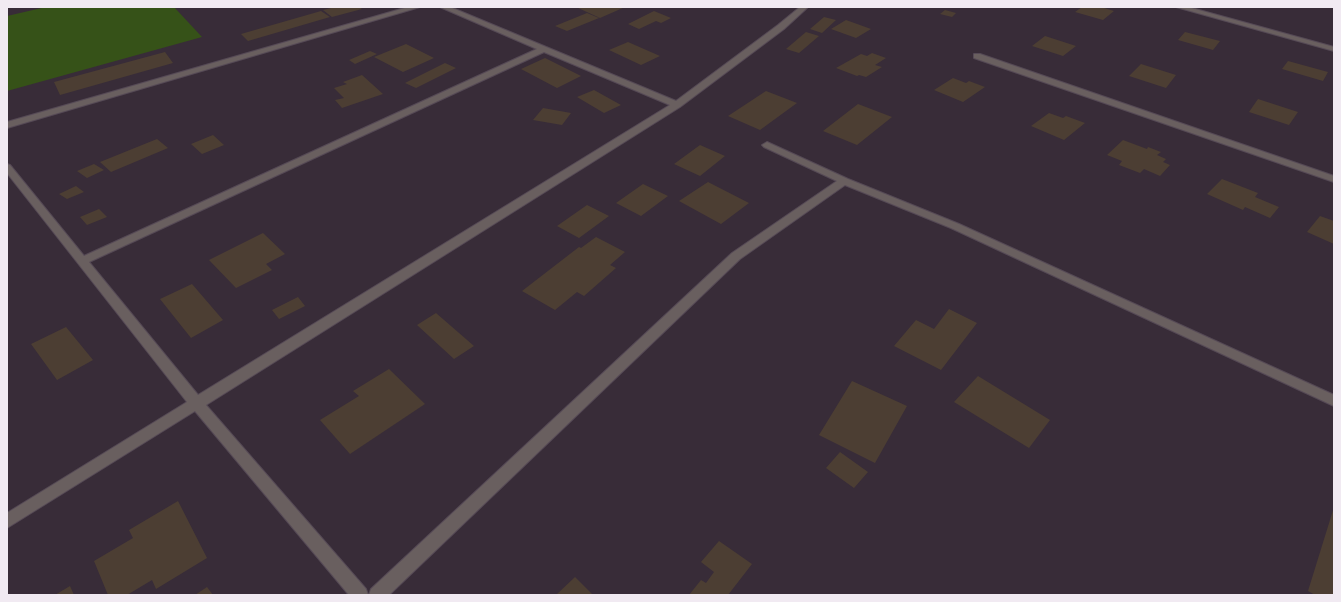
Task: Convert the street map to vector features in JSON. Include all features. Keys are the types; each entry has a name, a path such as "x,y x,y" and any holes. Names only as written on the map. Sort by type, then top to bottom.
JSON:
{"street":[{"path":"7,125 416,7"},
{"path":"444,7 677,105"},
{"path":"7,521 677,105 781,27 804,7"},
{"path":"1180,7 1334,50"},
{"path":"82,261 544,49"},
{"path":"977,56 1334,179"},
{"path":"767,145 844,181 963,229 1334,401"},
{"path":"7,167 196,403 360,595"},
{"path":"377,595 736,256 844,181"}],"green space":[{"path":"46,7 174,7 202,37 7,91 7,16"}],"building":[{"path":"335,7 359,7 362,9 332,17 323,10"},
{"path":"576,7 625,7 600,18"},
{"path":"1082,7 1101,7 1114,11 1103,20 1075,12"},
{"path":"945,10 956,13 952,17 940,14"},
{"path":"321,11 330,17 248,41 241,34"},
{"path":"654,11 671,18 661,23 656,21 639,29 628,24"},
{"path":"587,13 599,18 567,31 555,26"},
{"path":"824,17 836,20 822,33 810,29"},
{"path":"846,20 871,29 856,38 831,29"},
{"path":"806,32 819,36 799,53 786,49"},
{"path":"1185,32 1220,41 1213,50 1178,40"},
{"path":"1045,36 1076,46 1063,56 1032,46"},
{"path":"628,42 660,56 641,65 609,50"},
{"path":"406,44 434,58 403,72 374,57"},
{"path":"370,51 377,54 355,64 349,60"},
{"path":"165,52 173,63 60,95 54,82"},
{"path":"872,53 886,58 875,65 882,67 866,77 859,75 857,76 836,68 861,54 867,56"},
{"path":"545,58 581,76 557,88 521,69"},
{"path":"1288,61 1328,72 1323,81 1282,69"},
{"path":"445,63 456,68 416,88 405,83"},
{"path":"1141,64 1176,75 1166,88 1129,76"},
{"path":"362,75 383,94 342,108 335,100 344,98 334,88 347,84 343,82"},
{"path":"953,78 966,83 969,81 985,87 963,102 934,90"},
{"path":"594,90 621,105 604,113 577,97"},
{"path":"766,91 797,103 760,130 728,116"},
{"path":"1258,99 1298,112 1289,125 1249,112"},
{"path":"858,104 892,117 857,145 823,131"},
{"path":"543,108 571,113 562,125 533,120"},
{"path":"1049,113 1063,118 1066,116 1085,123 1064,140 1031,126"},
{"path":"213,135 224,145 202,154 191,144"},
{"path":"157,139 168,148 111,172 100,162"},
{"path":"1123,140 1147,149 1148,147 1161,152 1157,155 1166,159 1163,162 1170,165 1160,176 1144,169 1140,173 1119,165 1122,161 1107,155"},
{"path":"700,145 725,156 700,176 674,164"},
{"path":"94,164 104,170 87,178 77,171"},
{"path":"1222,179 1258,193 1255,197 1279,207 1270,218 1245,207 1243,210 1207,194"},
{"path":"708,182 749,203 721,224 679,201"},
{"path":"643,184 668,196 641,216 616,203"},
{"path":"76,186 84,192 67,199 59,194"},
{"path":"587,205 609,216 579,238 557,226"},
{"path":"99,209 107,217 87,225 80,217"},
{"path":"1320,216 1334,221 1334,244 1307,232"},
{"path":"263,233 285,254 266,264 272,270 236,288 209,260"},
{"path":"596,237 625,252 610,265 616,268 584,296 577,292 555,310 522,291 579,247 581,248"},
{"path":"192,284 223,320 191,338 160,299"},
{"path":"298,297 305,306 279,319 272,310"},
{"path":"949,309 977,323 941,370 894,346 916,320 934,329"},
{"path":"436,313 474,346 454,359 417,325"},
{"path":"66,327 93,360 57,380 31,344"},
{"path":"389,369 425,404 350,454 320,420 359,396 353,391"},
{"path":"978,376 1050,420 1029,448 954,402"},
{"path":"852,381 907,406 875,463 819,435"},
{"path":"840,452 868,472 854,488 826,468"},
{"path":"178,501 207,558 156,589 152,580 127,595 108,595 94,561 133,538 129,530"},
{"path":"1334,507 1334,595 1315,595 1308,591"},
{"path":"719,541 752,564 728,595 689,595 701,580 706,583 714,572 701,562"},
{"path":"575,577 593,595 556,595"},
{"path":"70,586 74,595 55,595"},
{"path":"207,587 213,595 195,595"}]}
